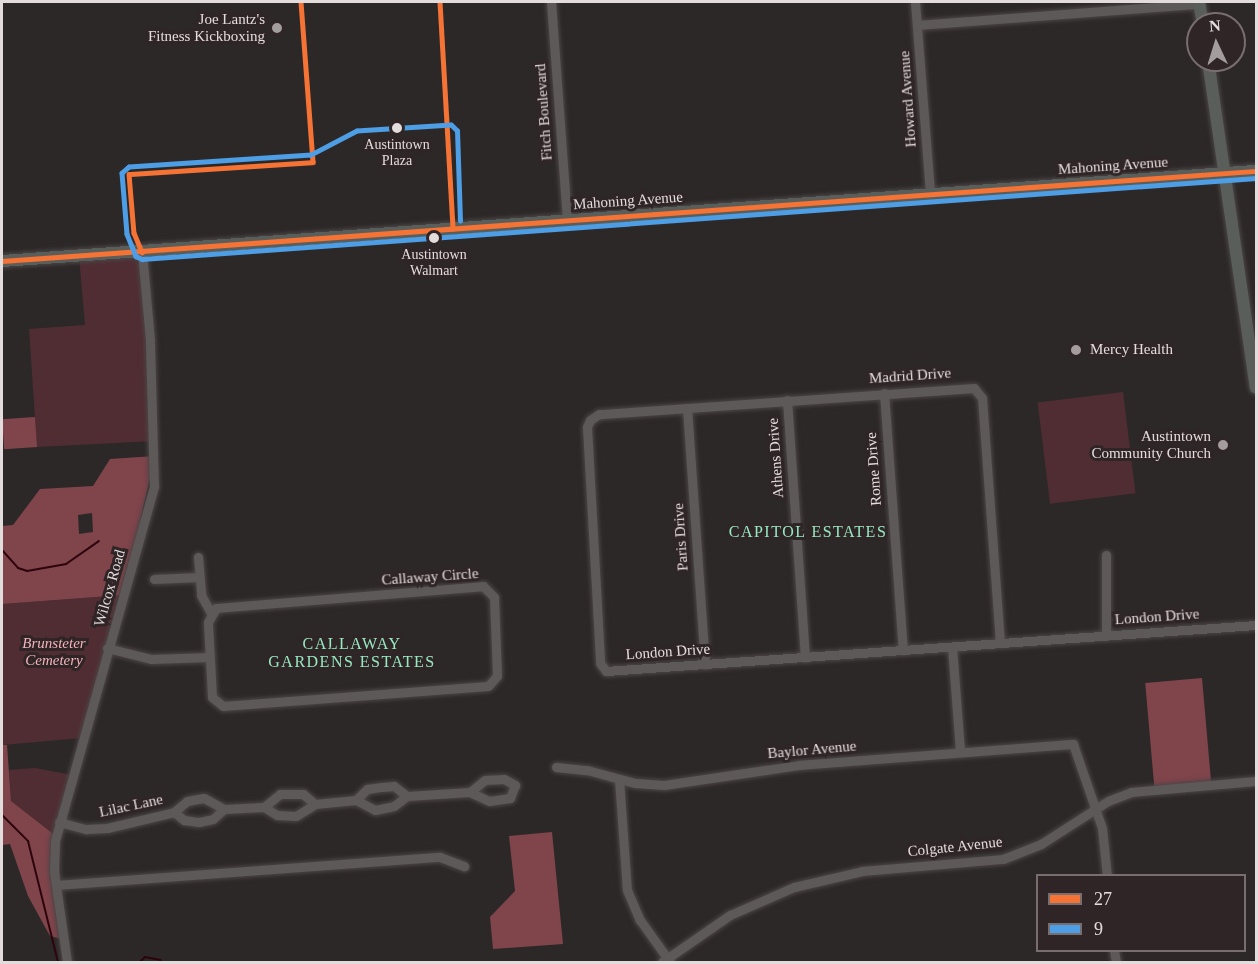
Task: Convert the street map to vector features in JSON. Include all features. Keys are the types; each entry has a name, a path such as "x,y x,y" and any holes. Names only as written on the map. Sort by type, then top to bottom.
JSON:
{"main road":[{"path":"1210,72 1257,388"},
{"name":"Mahoning Avenue","path":"2,261 1257,171"}],"street":[{"name":"Fitch Boulevard","path":"551,2 567,221"},
{"name":"Howard Avenue","path":"915,2 930,194"},
{"path":"917,25 1199,3"},
{"name":"Wilcox Road","path":"67,963 53,858 59,822 151,500 155,472 150,340 142,252"},
{"name":"Madrid Drive","path":"591,418 599,414 969,387 981,395 1000,643"},
{"name":"Rome Drive","path":"884,393 903,650"},
{"name":"Athens Drive","path":"787,400 805,657"},
{"name":"Paris Drive","path":"687,408 705,664"},
{"name":"London Drive","path":"591,418 587,427 601,666 610,672 1257,625"},
{"path":"1106,555 1106,636"},
{"path":"198,557 200,588 211,613"},
{"path":"154,579 199,577"},
{"path":"188,578 192,588 200,588"},
{"name":"Callaway Circle","path":"483,586 494,597 497,676 488,686 223,706 213,697 210,657 211,613 220,607 483,586"},
{"path":"952,647 960,752"},
{"path":"107,648 151,659 210,657"},
{"name":"Baylor Avenue","path":"556,767 664,785 799,765 1073,744 1096,808"},
{"path":"619,779 627,890 640,920 667,961"},
{"name":"Colgate Avenue","path":"667,961 730,915 794,887 862,871 1003,859 1041,844 1096,808 1143,789 1257,781"},
{"name":"Lilac Lane","path":"356,800 367,789 394,786 407,796"},
{"name":"Lilac Lane","path":"59,822 86,829 107,828 174,812 187,801 204,798 224,809 264,807 281,816 296,816 315,804 356,800 375,810 394,806 407,796 470,792"},
{"name":"Lilac Lane","path":"264,807 280,794 299,793 315,804"},
{"path":"1096,808 1107,874"},
{"name":"Lilac Lane","path":"174,812 184,820 199,822 213,819 224,809"},
{"path":"56,885 440,857 464,866"},
{"path":"1108,963 1116,962"}],"green space":[{"path":"142,252 155,441 37,447 29,329 85,325 79,256"},
{"path":"1123,392 1135,493 1050,504 1038,402"},
{"name":"Brunsteter Cemetery","path":"123,595 82,738 2,745 2,604"},
{"path":"35,768 72,775 56,836 11,801 9,770"}],"shaded area":[{"path":"35,417 37,447 4,449 2,419"},
{"path":"155,456 123,595 2,604 2,526 13,525 40,489 93,486 110,459","holes":["92,513 93,532 79,534 78,515"]},
{"path":"1202,678 1211,784 1154,789 1145,683"},
{"path":"2,745 7,745 11,801 56,836 66,940 50,936 28,896 10,844 2,845"},
{"path":"552,832 563,944 493,949 490,917 515,891 509,836"}],"waterway":[{"path":"2,550 18,568 27,571 66,564 99,541"},
{"path":"2,815 28,841 58,962"},
{"path":"140,962 145,957 161,960"}],"transit line":[{"name":"27","path":"301,2 313,162"},
{"name":"27","path":"440,2 453,229"},
{"name":"9","path":"460,221 457,131 451,125 357,131 311,155 129,167 122,173 127,234 136,256 142,259 1256,178"},
{"name":"27","path":"129,174 313,162"},
{"name":"27","path":"2,261 1256,171"},
{"name":"27","path":"129,174 134,233 142,252"}],"place":[{"name":"Joe Lantz's Fitness Kickboxing","path":"277,28"},
{"name":"Austintown Plaza","path":"397,128"},
{"name":"Austintown Walmart","path":"434,238"},
{"name":"Mercy Health","path":"1076,350"},
{"name":"Austintown Community Church","path":"1223,445"}],"district":[{"name":"CAPITOL ESTATES","path":"808,532"},
{"name":"CALLAWAY GARDENS ESTATES","path":"352,653"}]}
